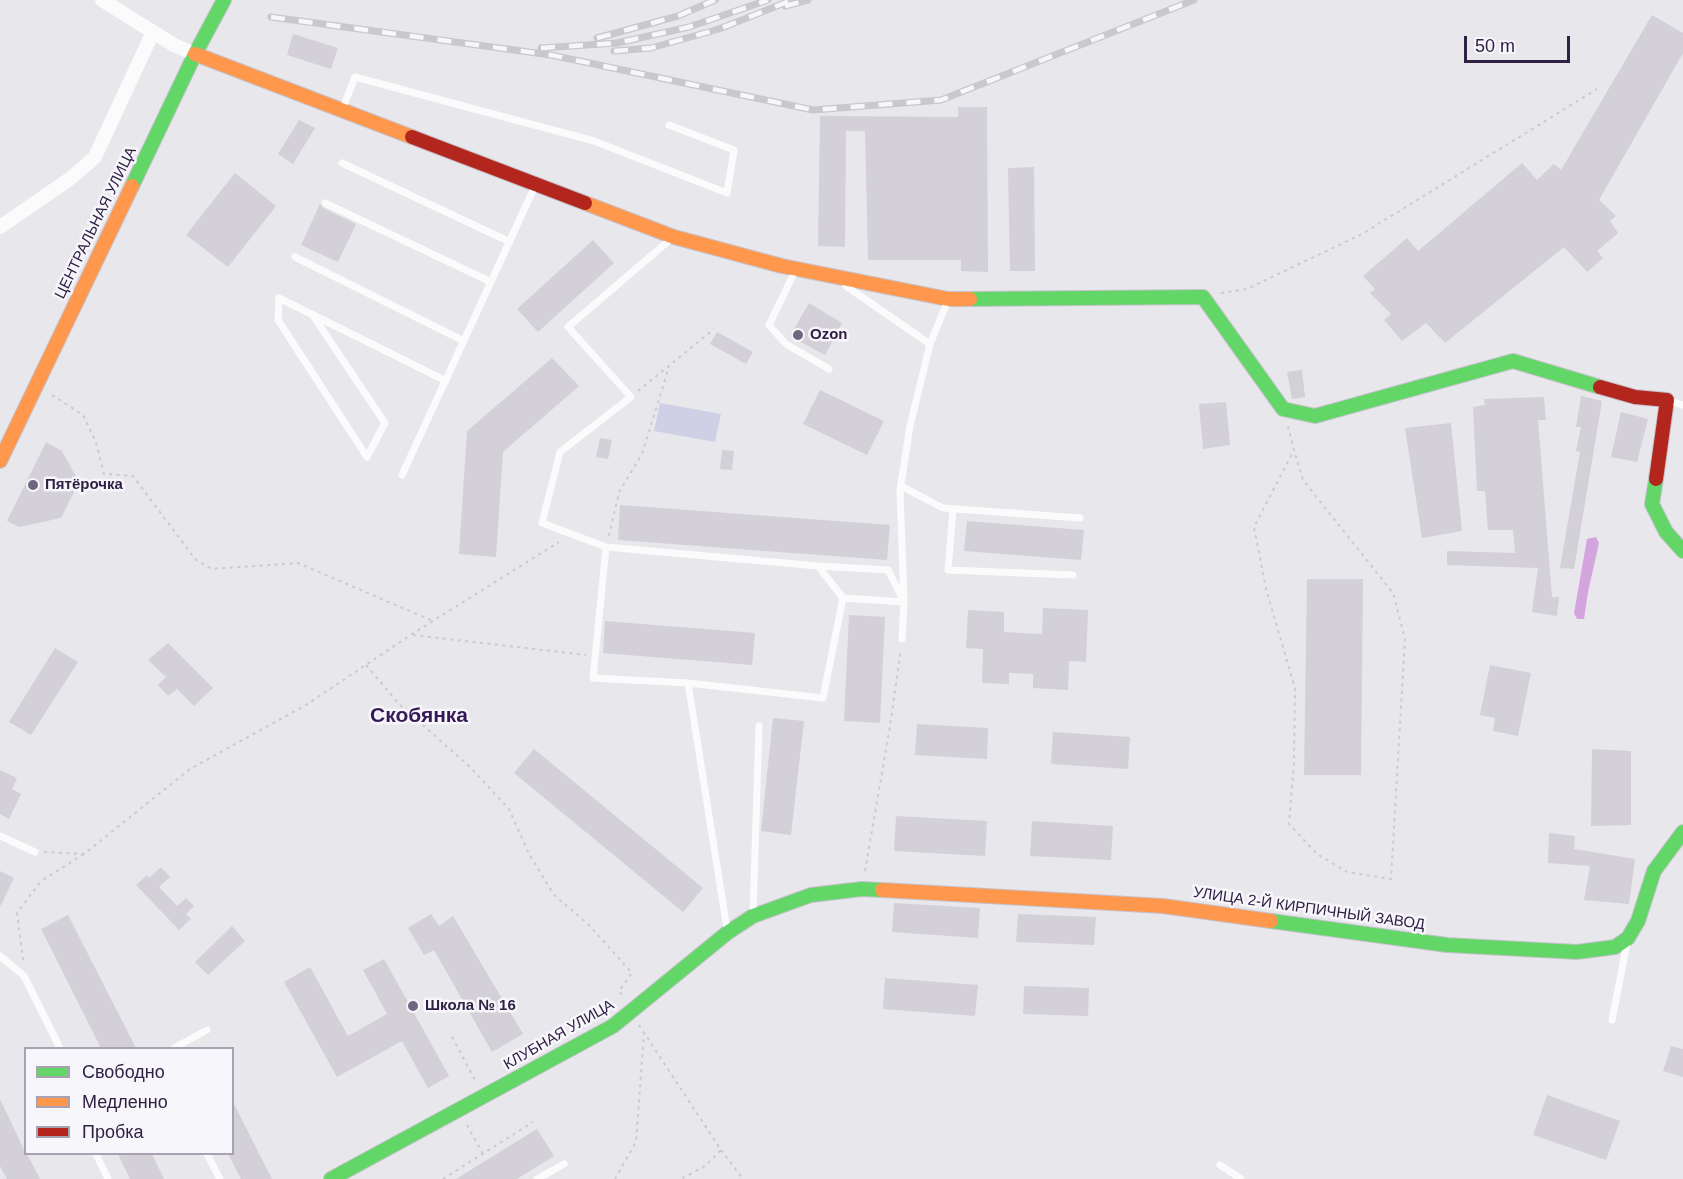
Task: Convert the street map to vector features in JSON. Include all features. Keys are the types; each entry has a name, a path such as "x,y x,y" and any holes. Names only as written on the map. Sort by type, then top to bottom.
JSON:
{"street":[{"path":"102,0 174,45 195,54 674,237 796,269 948,299 1203,297 1283,409 1315,416 1513,361 1635,397 1667,400 1652,504 1666,532 1683,551"},
{"name":"ЦЕНТРАЛЬНАЯ УЛИЦА","path":"0,461 195,54 224,0"},
{"path":"0,227 71,178 95,157 153,32"},
{"path":"1628,938 1638,921 1654,871 1683,832"},
{"name":"КЛУБНАЯ УЛИЦА","path":"335,1178 613,1026 727,933 753,916 811,895 861,889"},
{"name":"УЛИЦА 2-Й КИРПИЧНЫЙ ЗАВОД","path":"861,889 1163,906 1447,945 1577,952 1615,947 1628,938"}],"lane":[{"path":"342,110 355,77 594,141 727,193 734,150 669,125"},
{"path":"342,163 510,242"},
{"path":"402,475 536,184"},
{"path":"325,203 491,282"},
{"path":"674,237 568,327 632,397 560,452 542,523 606,547 888,570 904,602"},
{"path":"295,256 464,340"},
{"path":"796,269 769,325 786,344 829,369"},
{"path":"834,277 930,344"},
{"path":"312,314 385,423 367,457 278,320 279,298 312,314 446,381"},
{"path":"902,639 904,602 901,486 910,426 930,344 948,299"},
{"path":"1667,400 1683,405"},
{"path":"901,486 943,508 1080,518"},
{"path":"952,509 948,570 1073,575"},
{"path":"606,547 593,678 688,683 823,698 843,598"},
{"path":"818,566 843,598 904,602"},
{"path":"688,683 727,933"},
{"path":"753,916 759,726"},
{"path":"0,836 35,852"},
{"path":"1612,1020 1628,938"},
{"path":"0,956 24,976 60,1047"},
{"path":"176,1047 207,1030"},
{"path":"96,1155 108,1179"},
{"path":"208,1155 220,1179"},
{"path":"537,1179 564,1164"},
{"path":"1220,1165 1241,1179"}],"path":[{"path":"1203,297 1247,289 1362,234 1597,89"},
{"path":"632,397 714,329"},
{"path":"606,547 619,492 642,454 669,367"},
{"path":"50,394 83,416 96,442 104,474 133,476 195,559 212,569 298,563 432,621"},
{"path":"1283,409 1303,480 1393,593 1405,639 1391,879 1347,872 1317,854 1289,824 1294,763 1295,688 1266,590 1254,527 1294,450"},
{"path":"24,976 17,913 42,881 84,854 190,769 306,705 432,621 571,534"},
{"path":"412,634 595,656"},
{"path":"861,889 890,726 902,639"},
{"path":"366,665 399,704 469,766 509,808 529,854 554,895 588,924 632,973 619,991 721,1150 743,1179"},
{"path":"35,852 84,854"},
{"path":"615,1179 636,1142 644,1032"},
{"path":"452,1037 483,1096"},
{"path":"458,1110 483,1154"},
{"path":"443,1179 533,1122"},
{"path":"681,1179 705,1166 721,1150"}],"shaded area":[{"path":"660,403 721,414 715,442 654,431"},
{"path":"1596,537 1599,543 1584,619 1577,619 1574,613 1587,539"}],"building":[{"path":"1652,15 1683,33 1683,53 1599,200 1616,216 1610,221 1618,233 1597,251 1603,258 1587,272 1564,247 1445,343 1426,323 1402,341 1384,320 1391,314 1370,293 1375,289 1363,276 1407,238 1418,251 1522,163 1537,180 1554,164 1561,170"},
{"path":"293,34 338,48 331,69 287,55"},
{"path":"958,107 987,107 988,272 961,271 961,260 868,260 865,131 846,131 845,247 818,246 820,116 958,117"},
{"path":"299,120 315,128 293,164 278,154"},
{"path":"1034,167 1035,271 1010,271 1008,168"},
{"path":"235,173 276,206 228,267 186,235"},
{"path":"320,204 323,208 356,224 338,262 301,245"},
{"path":"593,240 614,263 538,332 517,309"},
{"path":"809,303 842,323 825,355 790,336"},
{"path":"717,332 753,352 746,364 710,344"},
{"path":"552,358 579,386 503,452 496,557 459,554 467,431"},
{"path":"1302,370 1305,397 1292,399 1287,372"},
{"path":"820,390 884,421 867,455 803,424"},
{"path":"1581,396 1602,401 1574,569 1560,568 1580,452 1576,451 1581,427 1576,427"},
{"path":"1544,397 1546,420 1538,420 1552,597 1559,597 1557,616 1532,612 1538,568 1447,565 1447,551 1515,553 1513,530 1488,530 1485,491 1477,491 1473,407 1485,405 1484,399"},
{"path":"1226,402 1230,445 1203,449 1199,404"},
{"path":"1621,412 1648,419 1637,462 1611,457"},
{"path":"1451,423 1462,531 1422,538 1405,428"},
{"path":"600,438 612,440 608,459 596,457"},
{"path":"46,442 62,451 79,482 61,518 19,527 7,521"},
{"path":"722,450 734,451 732,470 720,469"},
{"path":"620,505 890,525 887,560 618,540"},
{"path":"967,521 1084,530 1081,560 964,551"},
{"path":"1307,579 1363,579 1361,775 1304,775"},
{"path":"1043,608 1088,610 1086,662 1069,661 1068,690 1033,688 1033,674 1009,673 1009,684 982,683 983,649 966,648 968,610 1004,612 1004,632 1042,634"},
{"path":"849,615 885,617 880,723 844,721"},
{"path":"605,621 755,633 752,665 603,653"},
{"path":"168,643 213,688 194,706 177,689 168,696 158,685 166,677 148,660"},
{"path":"55,648 78,662 31,735 9,722"},
{"path":"1490,665 1531,673 1518,736 1493,731 1495,718 1480,715"},
{"path":"773,718 804,721 791,835 761,831"},
{"path":"917,724 988,728 987,759 915,755"},
{"path":"1053,732 1130,737 1128,769 1051,764"},
{"path":"534,749 703,888 683,912 514,773"},
{"path":"1592,749 1631,751 1631,825 1591,826"},
{"path":"0,770 17,778 12,789 21,794 9,819 0,814"},
{"path":"896,816 987,821 985,856 894,851"},
{"path":"1032,821 1113,826 1111,860 1030,856"},
{"path":"1549,833 1575,836 1574,849 1635,859 1629,904 1584,900 1590,866 1548,863"},
{"path":"161,867 170,877 159,887 177,906 186,898 194,906 186,914 191,919 179,930 136,885 147,875 149,878"},
{"path":"0,871 14,878 0,907"},
{"path":"894,903 980,908 978,938 892,932"},
{"path":"431,914 439,926 453,916 523,1034 492,1052 434,950 424,955 408,928"},
{"path":"1018,914 1096,917 1094,945 1016,942"},
{"path":"68,915 135,1047 100,1047 41,929"},
{"path":"232,926 245,941 208,975 195,962"},
{"path":"384,959 449,1076 428,1088 402,1041 337,1077 284,982 310,967 348,1036 387,1014 363,970"},
{"path":"885,978 978,985 975,1016 883,1009"},
{"path":"1024,986 1089,988 1088,1016 1023,1014"},
{"path":"1671,1046 1683,1049 1683,1077 1663,1071"},
{"path":"1547,1095 1620,1121 1606,1160 1533,1135"},
{"path":"0,1099 24,1150 24,1155 28,1155 40,1179 7,1179 0,1166"},
{"path":"234,1104 272,1179 241,1179 229,1155 234,1155"},
{"path":"537,1129 554,1156 517,1179 456,1179"},
{"path":"118,1155 152,1155 164,1179 130,1179"}],"railway":[{"path":"597,38 678,16 715,0"},
{"path":"541,48 617,43 689,27 768,0"},
{"path":"614,51 651,48 719,29 792,0"},
{"path":"785,6 808,0"},
{"path":"271,17 551,55 813,110 941,100 1194,0"}],"traffic: fast":[{"path":"132,186 195,54 224,0"},
{"path":"970,299 1203,297 1283,409 1315,416 1513,361 1600,387"},
{"path":"1656,479 1652,504 1666,532 1683,551"},
{"path":"1271,921 1447,945 1577,952 1615,947 1628,938 1638,921 1654,871 1683,832"},
{"path":"331,1179 613,1026 727,933 753,916 811,895 862,889 882,890"}],"traffic: slow":[{"path":"195,54 412,137"},
{"path":"0,461 132,186"},
{"path":"585,203 674,237 782,266 948,299 970,299"},
{"path":"882,890 1163,906 1271,921"}],"traffic: jam":[{"path":"412,137 585,203"},
{"path":"1600,387 1635,397 1667,400 1656,479"}],"place":[{"name":"Ozon","path":"798,335"},
{"name":"Пятёрочка","path":"33,485"},
{"name":"Школа № 16","path":"413,1006"}],"district":[{"name":"Скобянка","path":"419,716"}]}
